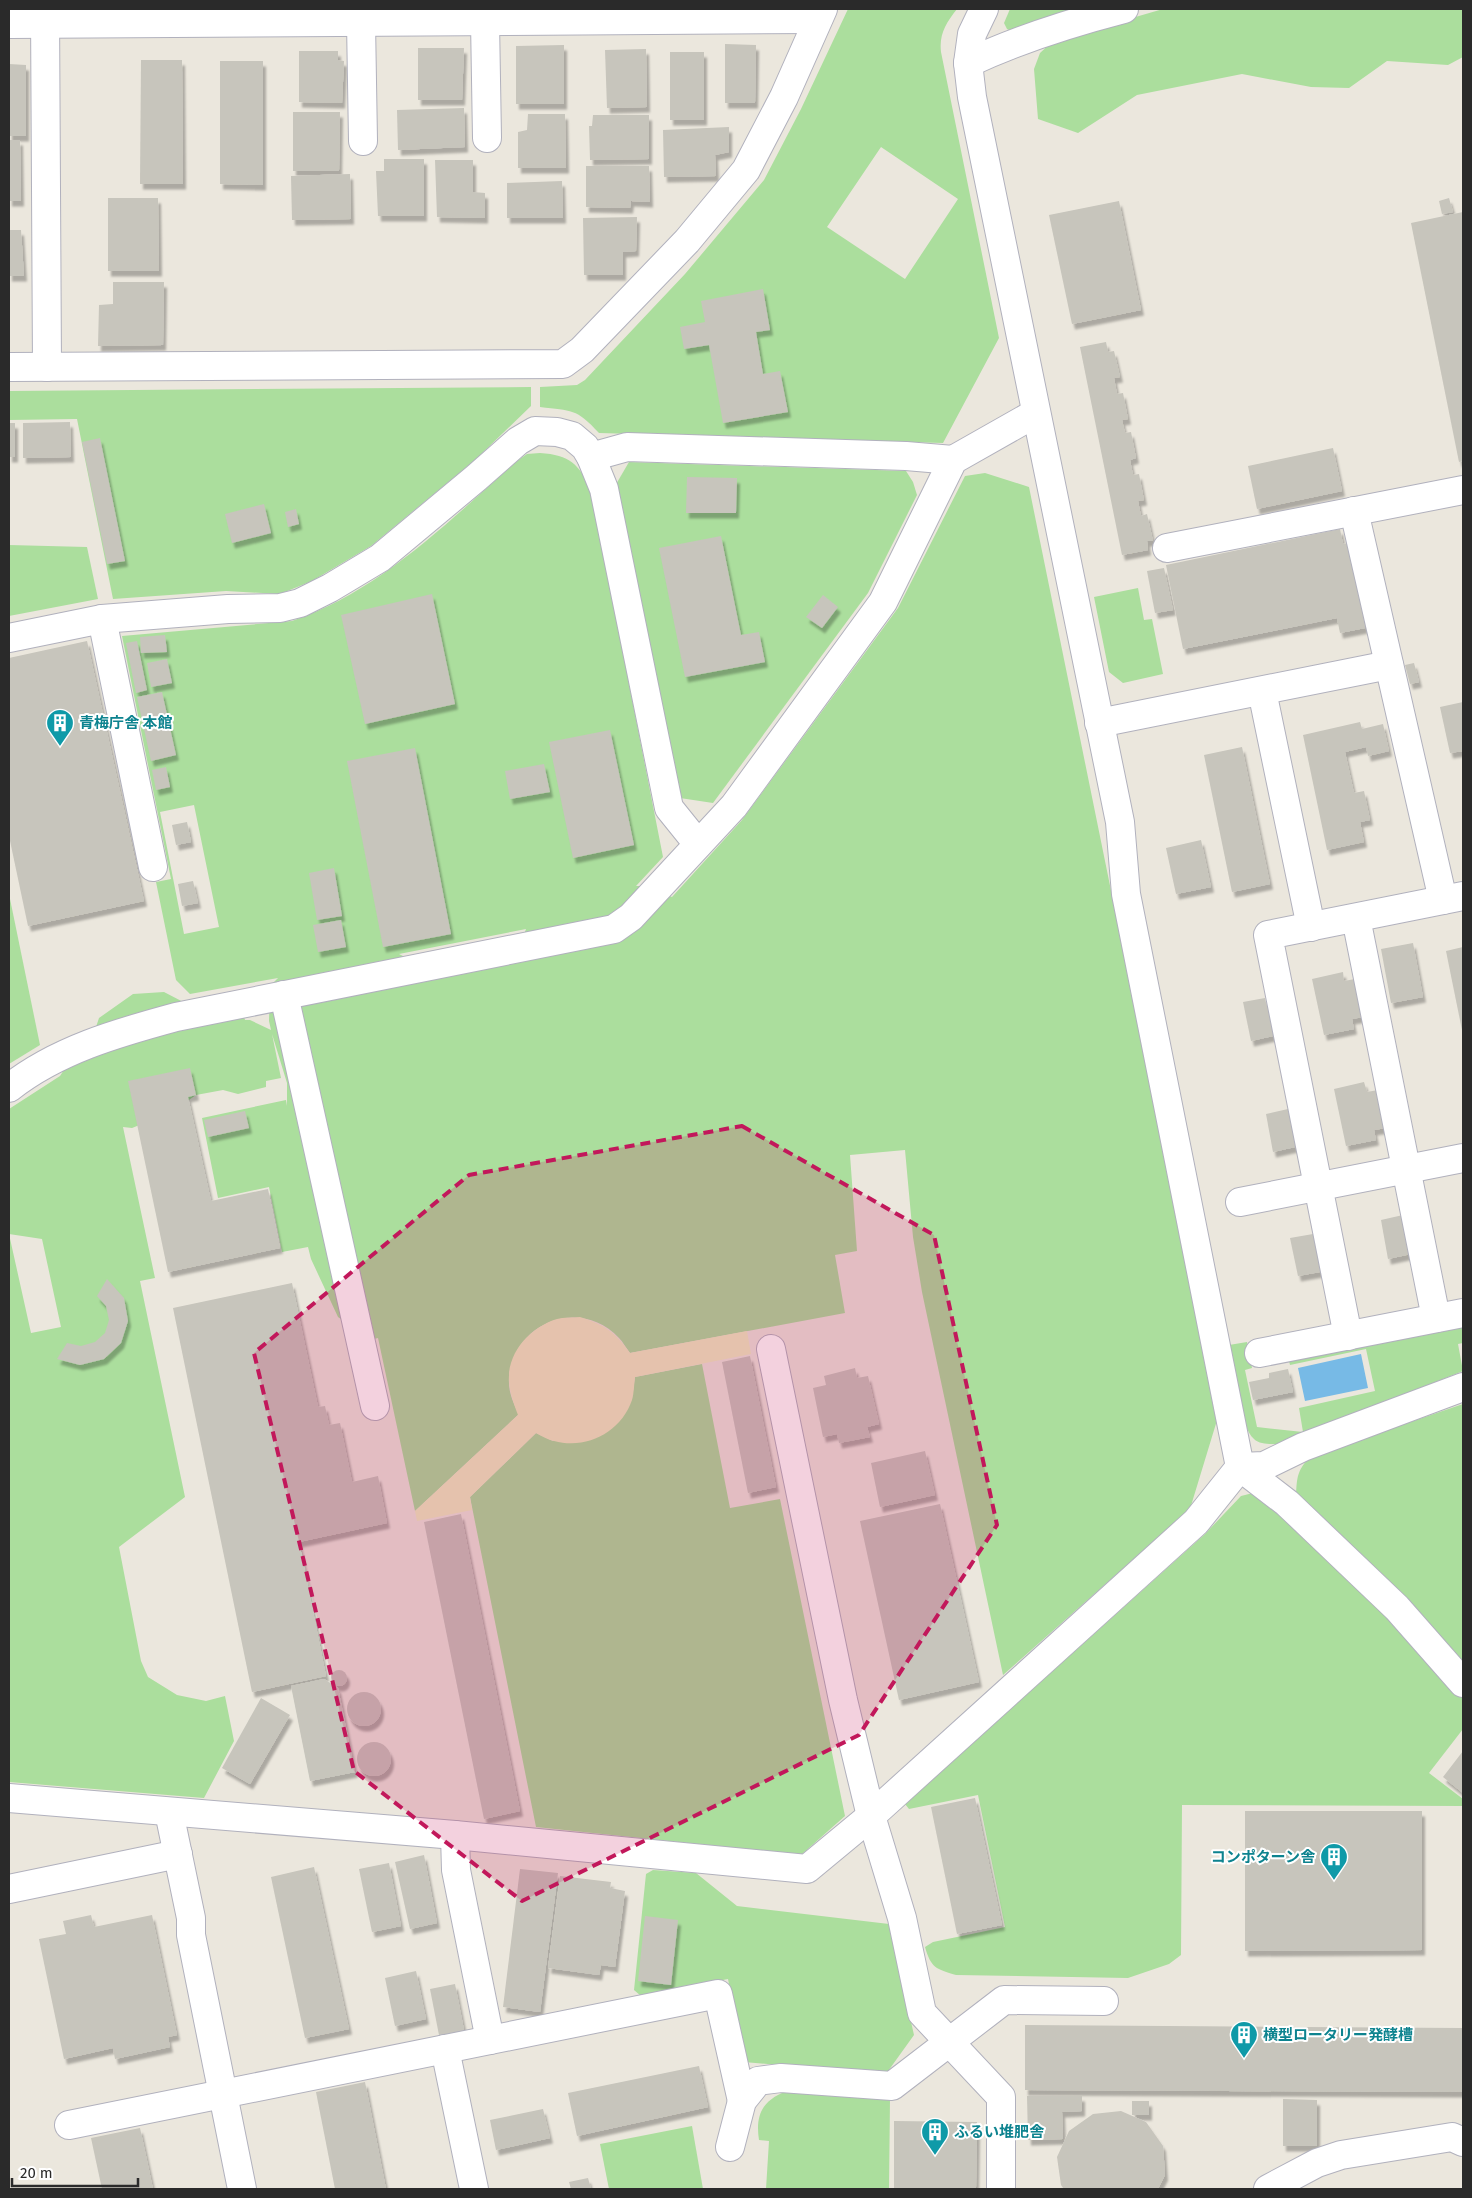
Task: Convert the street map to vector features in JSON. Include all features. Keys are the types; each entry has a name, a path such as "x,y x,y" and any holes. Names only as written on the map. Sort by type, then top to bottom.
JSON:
{"street":[{"path":"984,9 972,34 968,62 972,97 1120,822 1126,894 1240,1467 1286,1503 1397,1608 1463,1683"},
{"path":"968,62 1009,44 1062,25 1124,9"},
{"path":"9,24 46,16 361,22 821,14 784,97 746,170 687,241 582,350 563,364 9,367"},
{"path":"46,16 47,367"},
{"path":"485,21 487,138"},
{"path":"361,22 363,141"},
{"path":"592,458 627,448 896,456 953,460 1036,414"},
{"path":"9,638 102,619 228,609 280,608 300,603 330,588 380,558 518,441 535,430 557,432 572,436 585,447 592,458 604,489 668,808 698,844"},
{"path":"9,1088 56,1058 77,1048 140,1026 284,995 614,929 631,917 734,806 883,602 953,460"},
{"path":"1167,548 1463,490"},
{"path":"1348,1336 1268,935 1453,898 1389,665 1354,511"},
{"path":"102,619 153,867"},
{"path":"1100,723 1389,665"},
{"path":"1262,691 1311,927"},
{"path":"1356,918 1436,1318"},
{"path":"284,995 375,1406"},
{"path":"1240,1202 1463,1158"},
{"path":"1259,1353 1463,1313"},
{"path":"771,1349 843,1700 871,1816 902,1918 922,2013 1001,2097 1000,2189"},
{"path":"9,1798 455,1835 807,1869 871,1816 1196,1522 1240,1467 1264,1466 1303,1448 1463,1387"},
{"path":"169,1812 192,1918 191,1936 242,2189"},
{"path":"455,1835 456,1870 490,2040"},
{"path":"9,1888 178,1854"},
{"path":"69,2125 718,1994 742,2101"},
{"path":"730,2147 742,2101 758,2081 781,2078 892,2086 1004,2000 1104,2001"},
{"path":"445,2049 474,2189"},
{"path":"1268,2189 1316,2164 1341,2155 1452,2137 1463,2142"}],"highlighted area":[{"path":"742,1126 934,1235 997,1525 859,1735 522,1901 354,1771 254,1353 469,1175"}],"green space":[{"path":"848,9 957,9 944,29 941,40 941,52 999,338 943,443 599,433 585,419 573,412 540,407 540,387 577,385 585,380 685,274 764,180 801,109","holes":["881,147 958,199 905,279 827,227"]},
{"path":"1010,9 1074,9 1013,32 1007,29 1004,23"},
{"path":"1163,9 1463,9 1463,57 1448,65 1387,61 1349,88 1311,87 1242,74 1137,95 1078,133 1038,119 1034,69 1040,53 1053,41"},
{"path":"531,387 531,406 475,460 371,546 312,581 280,594 226,591 113,599 77,419 9,420 9,391"},
{"path":"527,454 550,454 572,462 578,467 591,490 663,857 636,886 645,886 672,897 742,820 898,608 965,476 985,473 1029,487 1218,1417 1190,1509 1003,1675 922,1292 913,1237 905,1150 850,1155 857,1251 835,1255 845,1313 630,1353 619,1338 603,1325 586,1319 568,1318 551,1322 535,1330 522,1343 513,1359 509,1388 519,1414 415,1511 378,1338 370,1340 338,1317 311,1259 308,1247 282,1252 269,1187 218,1198 202,1118 286,1100 287,1106 287,1083 272,1034 281,1078 266,1081 266,1087 238,1094 223,1090 196,1095 172,1112 132,1128 123,1127 155,1278 140,1281 185,1497 119,1547 141,1661 148,1677 177,1695 206,1701 225,1696 234,1741 204,1798 9,1782 9,1234 9,1109 60,1076 64,1070 86,1057 99,1018 133,994 164,992 191,1006 243,1014 245,1020 250,1020 271,1030 269,1021 270,986 278,978 190,994 176,980 156,882 171,879 122,636 292,621 324,608 355,592 412,552","holes":["194,805 219,927 184,934 160,812","526,929 515,959 409,959 399,954","9,1234 42,1239 61,1327 31,1333"]},
{"path":"629,462 906,471 913,482 917,495 868,593 713,803 680,798 615,486"},
{"path":"9,545 87,547 98,599 9,616"},
{"path":"1138,588 1144,620 1152,619 1163,674 1123,683 1109,672 1094,597"},
{"path":"9,894 40,1045 9,1064"},
{"path":"1463,1326 1463,1343 1458,1344 1463,1371 1280,1444 1259,1442 1249,1433 1241,1410 1229,1345 1247,1342 1252,1368 1245,1370 1257,1427 1303,1432 1299,1408 1375,1391 1366,1349 1290,1365 1289,1361"},
{"path":"702,1364 730,1508 780,1499 845,1816 801,1855 536,1827 470,1497 536,1433 553,1441 632,1399 635,1377"},
{"path":"1463,1404 1463,1669 1296,1496 1299,1474 1303,1465 1311,1456"},
{"path":"1253,1493 1264,1499 1366,1592 1463,1697 1463,1729 1429,1773 1463,1799 1463,1806 1182,1805 1181,1955 1169,1964 1128,1978 956,1975 935,1967 925,1947 933,1942 1005,1927 978,1795 909,1809 905,1804 1205,1534 1241,1496"},
{"path":"653,1870 696,1873 737,1906 889,1924 914,2035 886,2074 744,2062 728,1979 641,1996 634,1990 646,1874"},
{"path":"787,2091 890,2098 889,2189 766,2189 769,2141 759,2140 758,2123 762,2109 772,2099"},
{"path":"692,2126 703,2189 609,2189 600,2144"}],"sand":[{"path":"580,1317 609,1330 630,1353 747,1331 751,1354 635,1377 632,1400 627,1411 620,1421 601,1436 579,1443 566,1443 547,1439 536,1433 470,1497 472,1510 417,1521 415,1511 518,1415 510,1390 509,1370 516,1351 523,1342 530,1334 547,1323 560,1318"}],"water":[{"path":"1361,1354 1368,1388 1305,1401 1298,1368"}],"building":[{"path":"725,44 756,45 755,103 725,103"},
{"path":"564,45 564,104 516,104 516,46"},
{"path":"418,48 464,48 462,100 418,100"},
{"path":"646,49 647,107 607,108 605,50"},
{"path":"299,51 338,51 338,60 344,61 342,103 299,102"},
{"path":"670,52 704,52 704,120 670,120"},
{"path":"141,60 182,60 183,184 140,184"},
{"path":"220,61 263,61 263,185 220,184"},
{"path":"9,64 26,65 26,136 9,136"},
{"path":"464,108 465,147 398,150 397,110"},
{"path":"293,112 340,112 339,171 293,171"},
{"path":"528,114 565,114 566,168 518,168 518,132 527,130"},
{"path":"593,115 649,115 649,159 590,160 589,126 592,126"},
{"path":"729,127 729,152 715,155 716,176 664,177 663,130"},
{"path":"9,140 20,140 21,201 9,201"},
{"path":"384,159 424,159 424,216 378,216 376,171 384,171"},
{"path":"435,160 473,160 473,192 485,193 485,218 437,217"},
{"path":"586,166 649,166 650,202 631,201 630,208 586,207"},
{"path":"350,174 351,219 292,220 291,176"},
{"path":"562,181 563,218 507,218 507,183"},
{"path":"108,198 158,198 159,271 108,271"},
{"path":"1449,198 1453,212 1442,214 1439,201"},
{"path":"1119,201 1141,310 1072,324 1049,215"},
{"path":"1463,212 1463,461 1459,462 1411,223"},
{"path":"637,217 636,251 623,252 623,275 584,275 583,218"},
{"path":"9,230 21,230 24,276 9,276"},
{"path":"113,282 164,282 163,345 98,346 99,305 113,304"},
{"path":"763,289 770,330 756,332 763,374 780,371 788,412 723,423 709,345 684,349 680,327 705,322 701,301"},
{"path":"1106,342 1108,352 1114,351 1120,377 1114,378 1117,394 1123,393 1128,419 1122,420 1125,433 1131,432 1136,458 1130,460 1133,475 1139,474 1144,500 1138,501 1141,516 1147,514 1153,541 1147,541 1148,550 1122,555 1080,347"},
{"path":"70,422 71,457 23,458 23,423"},
{"path":"9,423 15,423 15,457 9,457"},
{"path":"100,438 125,561 107,564 82,442"},
{"path":"1333,448 1342,491 1257,509 1248,466"},
{"path":"687,477 737,478 736,513 686,513"},
{"path":"264,504 271,533 232,543 225,514"},
{"path":"296,509 299,524 288,527 285,512"},
{"path":"1340,529 1343,544 1348,543 1365,628 1340,633 1337,618 1183,649 1166,565"},
{"path":"721,536 741,635 759,632 765,662 685,677 659,548"},
{"path":"1164,568 1173,610 1155,613 1147,571"},
{"path":"432,594 455,704 365,724 341,615"},
{"path":"823,595 838,607 822,628 806,617"},
{"path":"165,635 167,652 141,653 140,637"},
{"name":"青梅庁舎 本館","path":"87,641 144,901 28,926 9,836 9,658"},
{"path":"137,641 147,690 136,693 126,643"},
{"path":"167,659 172,683 151,687 147,663"},
{"path":"1414,663 1419,682 1410,684 1405,665"},
{"path":"162,692 176,755 151,761 137,697"},
{"path":"1463,702 1463,751 1450,753 1440,707"},
{"path":"1360,722 1362,729 1383,724 1389,751 1368,756 1366,747 1345,752 1354,793 1364,791 1370,820 1360,822 1364,842 1327,850 1303,735"},
{"path":"610,730 634,845 573,858 549,742"},
{"path":"1242,747 1270,884 1232,892 1204,755"},
{"path":"415,748 451,934 383,947 347,761"},
{"path":"544,764 550,792 510,799 505,771"},
{"path":"166,767 170,787 156,790 152,770"},
{"path":"187,822 191,842 176,845 172,825"},
{"path":"1201,840 1211,887 1176,894 1166,848"},
{"path":"334,868 342,916 317,920 309,873"},
{"path":"193,881 198,903 182,906 178,884"},
{"path":"341,920 346,947 318,952 313,925"},
{"path":"1413,943 1423,997 1391,1003 1381,949"},
{"path":"1463,947 1463,1030 1462,1030 1446,951"},
{"path":"1343,972 1344,981 1355,979 1363,1017 1352,1019 1354,1029 1324,1035 1312,979"},
{"path":"1265,998 1273,1036 1251,1041 1243,1002"},
{"path":"190,1068 196,1095 188,1097 211,1201 268,1189 280,1248 168,1272 128,1081"},
{"path":"1364,1082 1367,1092 1378,1090 1386,1128 1374,1130 1376,1140 1346,1146 1334,1089"},
{"path":"1288,1109 1295,1147 1273,1152 1266,1114"},
{"path":"245,1111 249,1128 208,1137 204,1120"},
{"path":"1403,1215 1411,1254 1388,1259 1381,1220"},
{"path":"1313,1234 1320,1272 1298,1276 1290,1238"},
{"path":"107,1279 124,1298 128,1321 121,1343 104,1359 80,1365 57,1359 67,1343 81,1346 95,1342 105,1333 109,1320 106,1306 97,1296"},
{"path":"292,1283 318,1407 325,1406 329,1425 340,1423 352,1482 378,1476 387,1523 299,1542 326,1676 252,1692 173,1308"},
{"path":"750,1356 776,1487 748,1493 722,1362"},
{"path":"855,1368 857,1378 868,1376 879,1424 867,1427 870,1437 839,1443 837,1434 823,1437 813,1388 826,1385 824,1376"},
{"path":"1288,1369 1293,1392 1253,1400 1249,1382 1269,1378 1269,1373"},
{"path":"925,1451 935,1495 880,1507 871,1463"},
{"path":"940,1504 979,1682 899,1700 860,1521"},
{"path":"461,1514 520,1811 484,1819 424,1522"},
{"path":"339,1670 345,1672 347,1678 345,1684 339,1686 333,1684 331,1678 333,1672"},
{"path":"324,1679 338,1688 355,1772 310,1781 291,1686"},
{"path":"364,1692 371,1693 376,1697 380,1702 380,1716 376,1721 371,1725 364,1726 357,1725 352,1721 348,1716 347,1709 348,1702 352,1697 357,1693"},
{"path":"261,1698 290,1715 250,1784 222,1768"},
{"path":"374,1742 381,1743 386,1747 390,1752 390,1766 386,1771 381,1775 374,1776 367,1775 362,1771 358,1766 357,1759 358,1752 362,1747 367,1743"},
{"path":"1463,1751 1463,1793 1443,1777"},
{"path":"975,1798 1002,1925 957,1934 931,1807"},
{"name":"コンポターン舎","path":"1245,1811 1422,1811 1422,1950 1245,1951"},
{"path":"424,1855 437,1923 410,1929 395,1862"},
{"path":"389,1863 401,1926 372,1932 359,1869"},
{"path":"314,1867 349,2029 305,2038 271,1877"},
{"path":"520,1869 558,1873 540,2012 503,2007"},
{"path":"560,1876 611,1882 610,1888 625,1891 615,1967 601,1965 599,1975 548,1968"},
{"path":"91,1915 94,1927 152,1915 177,2035 168,2037 170,2047 115,2059 113,2048 64,2059 39,1939 66,1934 63,1921"},
{"path":"645,1916 678,1920 671,1985 638,1981"},
{"path":"416,1971 426,2019 395,2026 385,1978"},
{"path":"455,1984 464,2030 439,2035 430,1989"},
{"name":"横型ロータリー発酵槽","path":"1025,2025 1463,2028 1463,2092 1025,2090"},
{"path":"699,2066 708,2107 577,2136 568,2093"},
{"path":"365,2082 386,2189 335,2189 316,2092"},
{"path":"1027,2096 1082,2096 1082,2111 1062,2112 1063,2139 1028,2140"},
{"path":"1283,2099 1317,2100 1317,2146 1283,2146"},
{"path":"1132,2101 1149,2101 1149,2115 1132,2115"},
{"path":"543,2109 550,2138 496,2150 490,2120"},
{"path":"1121,2111 1146,2122 1163,2146 1165,2175 1158,2189 1064,2189 1061,2185 1057,2157 1069,2131 1093,2114"},
{"name":"ふるい堆肥舎","path":"894,2121 977,2122 976,2189 894,2189"},
{"path":"140,2128 153,2189 102,2189 91,2138"},
{"path":"588,2178 591,2189 571,2189 569,2182"}],"place":[{"name":"青梅庁舎 本館","path":"60,747"},
{"name":"コンポターン舎","path":"1334,1881"},
{"name":"横型ロータリー発酵槽","path":"1244,2059"},
{"name":"ふるい堆肥舎","path":"935,2156"}]}
